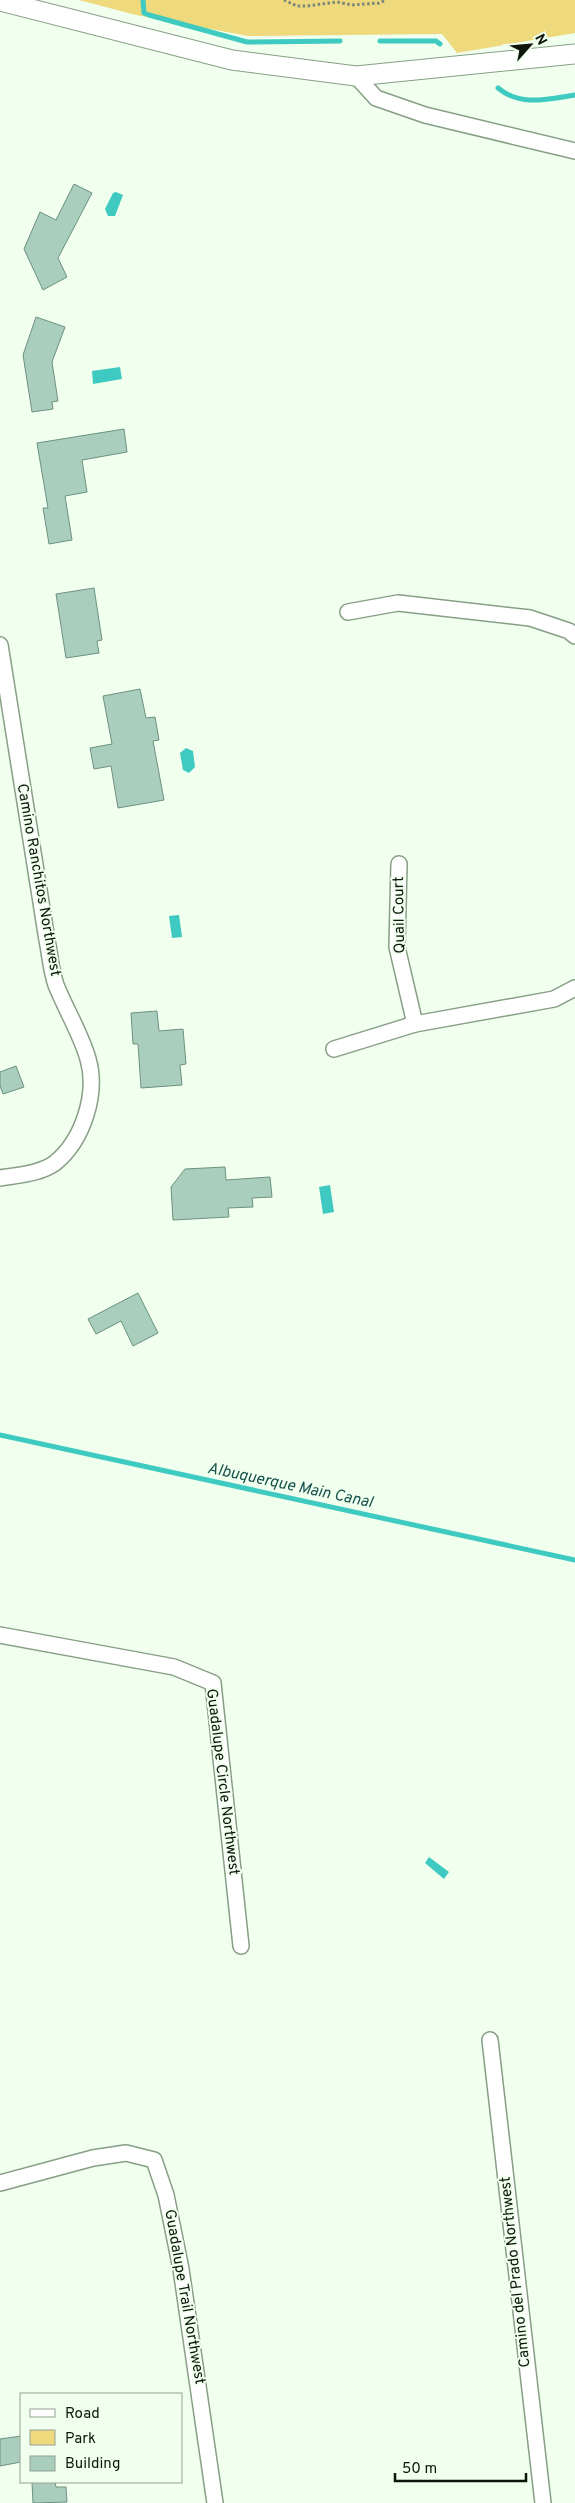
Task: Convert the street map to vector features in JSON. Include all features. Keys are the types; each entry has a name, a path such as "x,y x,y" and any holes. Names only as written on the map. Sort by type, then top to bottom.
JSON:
{"street":[{"path":"0,1 232,60 356,76 575,54"},
{"path":"356,76 376,98 425,115 575,151"},
{"path":"348,612 398,603 530,618 569,631 575,636"},
{"name":"Camino Ranchitos Northwest","path":"0,645 55,982 88,1059 91,1090 84,1122 72,1144 54,1164 30,1174 0,1178"},
{"name":"Quail Court","path":"399,864 397,947 415,1024"},
{"path":"334,1049 415,1024 554,999 575,988"},
{"name":"Guadalupe Circle Northwest","path":"0,1636 174,1667 213,1683 241,1946"},
{"name":"Camino del Prado Northwest","path":"490,2040 543,2503"},
{"name":"Guadalupe Trail Northwest","path":"0,2182 93,2158 126,2152 154,2160 166,2196 182,2269 215,2503"}],"path":[{"path":"284,0 297,6 337,2 352,5 379,4 386,0"}],"green space":[{"path":"79,0 575,0 575,33 457,53 442,34 248,36 136,15"}],"water":[{"path":"116,192 123,195 115,216 108,216 105,209 113,193"},
{"path":"120,367 122,379 93,384 92,371"},
{"path":"186,748 193,751 195,767 189,773 183,770 180,753"},
{"path":"179,915 182,937 172,938 169,916"},
{"path":"330,1185 334,1212 323,1214 319,1187"},
{"path":"429,1857 449,1872 444,1879 425,1863"}],"building":[{"path":"74,184 92,193 58,258 67,277 43,290 24,249 40,212 56,220"},
{"path":"36,317 65,327 52,362 58,401 52,402 53,409 32,412 23,355"},
{"path":"124,429 127,452 82,460 87,492 65,496 72,540 49,544 43,508 48,508 37,443"},
{"path":"94,588 102,640 97,641 99,653 66,658 56,594"},
{"path":"140,689 146,718 155,717 159,740 153,741 164,800 118,808 111,766 94,769 90,748 112,744 103,696"},
{"path":"157,1011 159,1031 183,1029 186,1064 180,1065 182,1085 141,1088 138,1044 133,1044 131,1013"},
{"path":"16,1066 24,1087 3,1094 0,1086 0,1072"},
{"path":"225,1167 226,1180 270,1177 272,1197 252,1198 253,1207 228,1208 229,1217 173,1220 171,1187 185,1169"},
{"path":"138,1293 158,1333 133,1346 121,1321 96,1334 88,1319"},
{"path":"20,2436 20,2462 0,2466 0,2439"},
{"path":"32,2483 55,2483 56,2487 66,2487 67,2502 33,2503"}],"waterway":[{"path":"143,0 144,13 247,42 340,41"},
{"path":"380,41 436,41 440,44"},
{"path":"498,88 507,94 525,100 545,100 575,95"},
{"name":"Albuquerque Main Canal","path":"0,1435 575,1560"}]}
